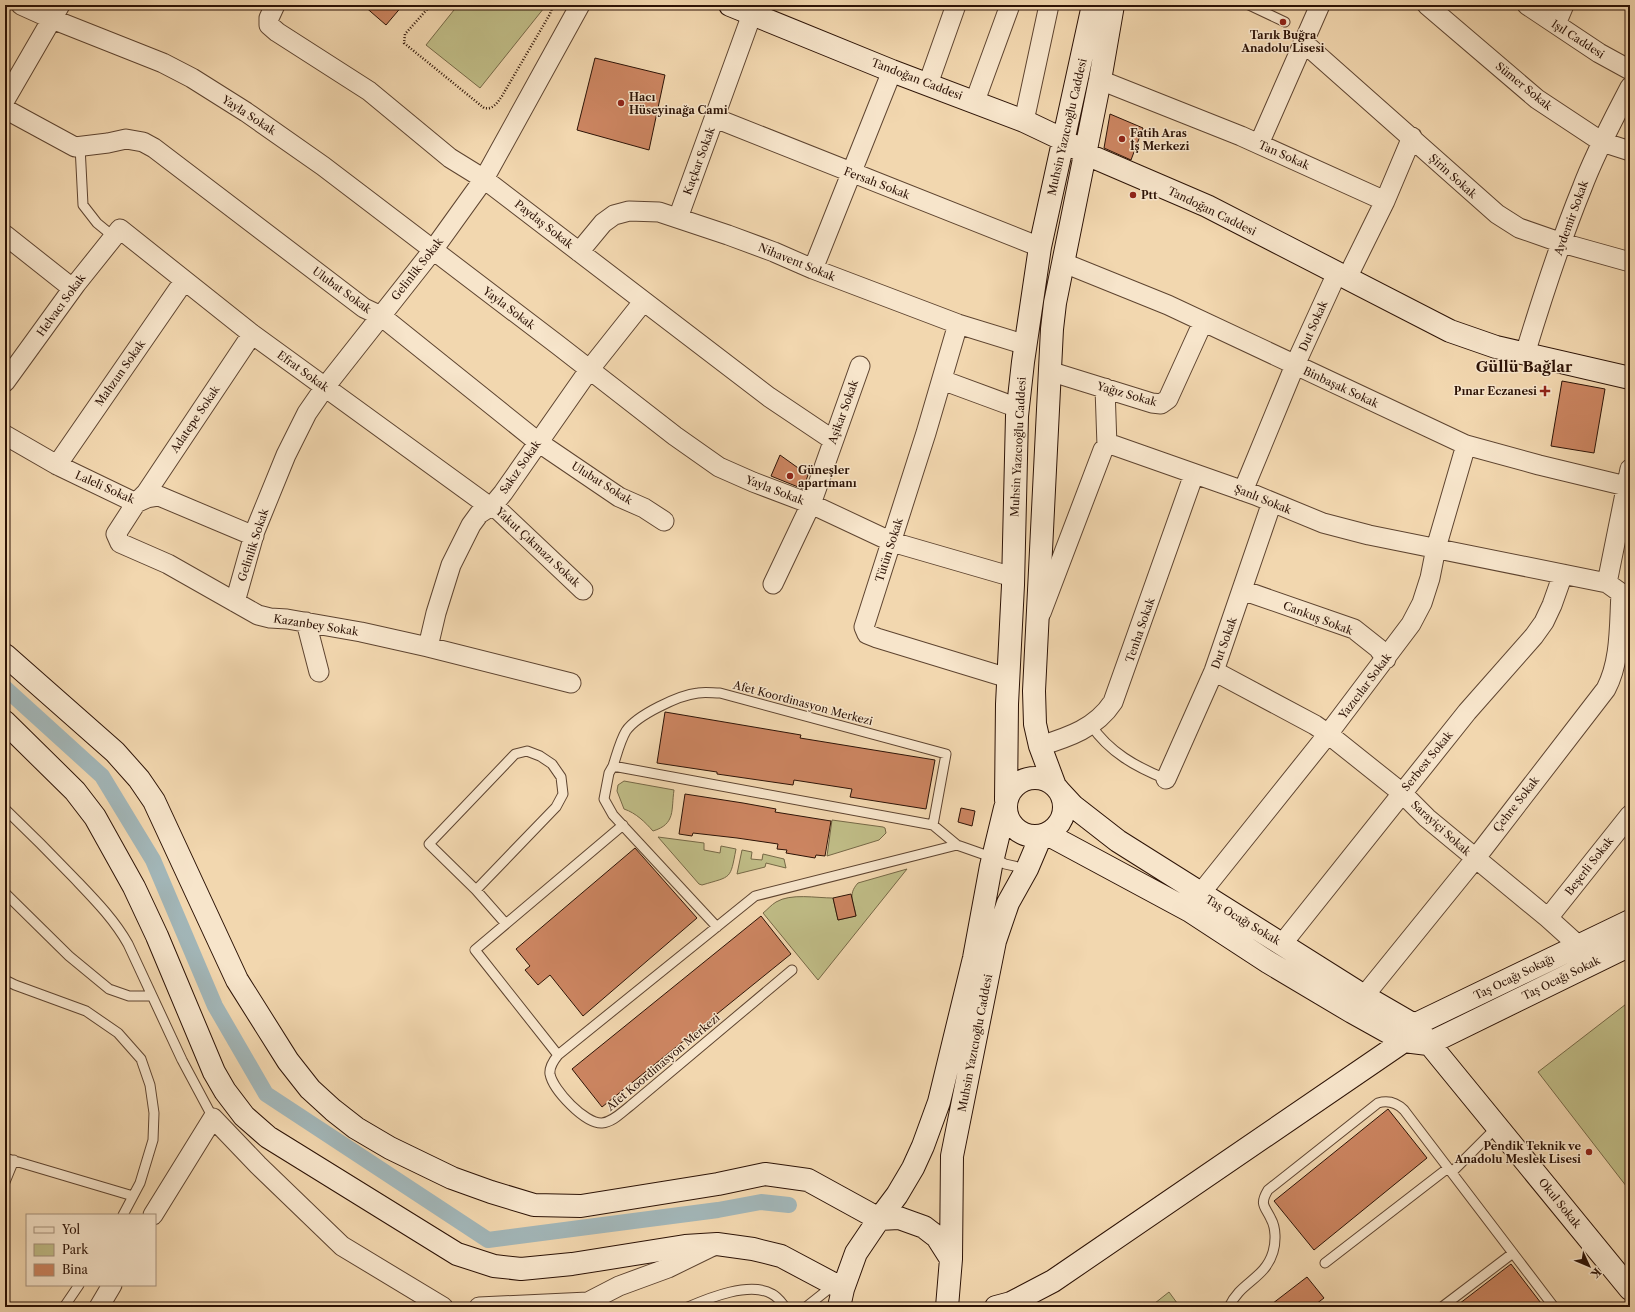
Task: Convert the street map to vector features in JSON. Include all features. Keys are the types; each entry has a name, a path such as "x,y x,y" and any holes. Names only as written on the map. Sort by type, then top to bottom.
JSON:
{"street":[{"name":"Yayla Sokak","path":"21,5 56,12 192,78 246,112 292,144 558,345 675,436 719,467 753,482 811,504 892,542 1013,577"},
{"name":"Paydaş Sokak","path":"275,5 269,18 269,25 309,54 369,91 450,158 484,179 769,397 832,440"},
{"name":"Gelinlik Sokak","path":"235,602 254,536 286,455 307,413 325,387 433,250 484,179 580,5"},
{"name":"Tandoğan Caddesi","path":"730,5 892,71 975,101 1024,121 1064,140 1086,154 1207,206 1450,331 1496,347 1630,378"},
{"path":"928,84 956,5"},
{"path":"975,101 1010,5"},
{"path":"1024,121 1049,5"},
{"name":"Muhsin Yazıcıoğlu Caddesi","path":"839,1293 856,1253 897,1195 913,1168 923,1146 939,1102 974,958 991,866 1006,804 1008,678 1013,577 1018,408 1024,353 1040,247 1094,5"},
{"name":"Muhsin Yazıcıoğlu Caddesi","path":"1057,789 1040,746 1035,724 1034,691 1049,371 1055,303 1086,154 1113,5"},
{"path":"1259,144 1320,5"},
{"name":"Sümer Sokak","path":"1427,5 1536,99 1602,142 1630,151"},
{"name":"Işıl Caddesi","path":"1527,5 1599,53 1630,70"},
{"path":"1556,24 1564,5"},
{"path":"5,100 56,12"},
{"name":"Kaçkar Sokak","path":"678,218 752,14"},
{"name":"Şirin Sokak","path":"1303,42 1412,137 1497,214 1518,228 1562,243 1630,262"},
{"path":"813,269 892,71"},
{"name":"Tan Sokak","path":"1100,80 1259,144 1385,201"},
{"name":"Aydemir Sokak","path":"1525,354 1549,278 1582,188 1602,142 1630,87"},
{"name":"Ulubat Sokak","path":"5,110 75,147 126,139 143,142 154,148 364,308 381,316 538,442 619,497 644,508 664,521"},
{"name":"Fersah Sokak","path":"715,118 852,174 1040,247"},
{"path":"1342,276 1385,201 1412,137"},
{"name":"Nihavent Sokak","path":"579,252 603,223 614,215 629,211 659,212 774,252 813,269 958,324 1024,353"},
{"name":"Efrat Sokak","path":"117,233 184,281 252,334 491,506"},
{"name":"Helvacı Sokak","path":"5,382 72,288 117,233"},
{"path":"5,235 72,288"},
{"name":"Binbaşak Sokak","path":"1064,263 1168,305 1466,445 1539,465 1628,478"},
{"name":"Dut Sokak","path":"1243,491 1295,365 1342,276"},
{"name":"Mahzun Sokak","path":"57,465 184,281"},
{"name":"Sakız Sokak","path":"428,647 436,613 451,565 471,525 479,514 491,506 512,482 538,442 589,370 643,302"},
{"name":"Yağız Sokak","path":"1049,371 1152,403 1161,404 1168,399 1203,322"},
{"name":"Tütün Sokak","path":"958,324 892,542 864,627 867,634 1008,678"},
{"name":"Adatepe Sokak","path":"136,503 146,492 252,334"},
{"path":"1024,353 1049,371"},
{"name":"Aşikar Sokak","path":"773,584 811,504 832,440 860,366"},
{"path":"942,380 1018,408"},
{"path":"1038,621 1103,450 1107,446 1105,388"},
{"name":"Laleli Sokak","path":"5,435 57,465 136,503 147,498 159,496 254,536"},
{"name":"Şanlı Sokak","path":"1107,446 1113,445 1136,452 1156,461 1272,502 1323,523 1369,535 1563,574 1619,590"},
{"name":"Yazıcılar Sokak","path":"1195,903 1328,734 1411,624 1422,603 1430,578 1436,548 1466,445"},
{"name":"Tenha Sokak","path":"1040,746 1060,740 1091,725 1106,714 1116,696 1194,474"},
{"name":"Çehre Sokak","path":"1358,1004 1475,859 1606,689 1613,676 1617,661 1619,590 1628,478"},
{"name":"Dut Sokak","path":"1166,779 1214,671 1272,502"},
{"name":"Kazanbey Sokak","path":"136,503 116,534 120,543 168,564 258,615 361,632 428,647 571,683"},
{"name":"Yakut Çıkmazı Sokak","path":"491,506 583,590"},
{"name":"Serbest Sokak","path":"1282,944 1467,712 1534,636 1544,622 1552,605 1563,574"},
{"name":"Cankuş Sokak","path":"1242,590 1354,629 1378,648 1386,659"},
{"path":"306,622 319,672"},
{"path":"5,655 115,752 139,779 154,801 237,980 263,1022 288,1061 310,1089 356,1128 396,1151 452,1178 534,1205 581,1206 718,1184 765,1174 808,1180 879,1219 899,1218 924,1227 937,1237 951,1259"},
{"name":"Sarayiçi Sokak","path":"1214,671 1328,734 1402,793 1427,818 1548,918 1584,955"},
{"path":"5,722 75,791 95,817 134,888 157,936 214,1072 225,1091 244,1116 268,1137 457,1254 494,1266 521,1269 572,1264 685,1246 717,1244 753,1249 781,1256 839,1293"},
{"path":"1027,779 1042,779 1057,789 1064,800 1064,810 1062,819 1057,827 1044,835 1032,837 1016,831 1006,817 1006,804 1009,792 1014,786 1027,779"},
{"name":"Taş Ocağı Sokak","path":"1057,789 1073,806 1268,962 1358,1004 1428,1044 1584,955 1630,945"},
{"name":"Beşerli Sokak","path":"1548,918 1630,815"},
{"name":"Muhsin Yazıcıoğlu Caddesi","path":"947,1307 951,1259 952,1156 995,941 1008,903 1044,835"},
{"name":"Taş Ocağı Sokak","path":"1044,835 1282,944 1358,1004"},
{"name":"Taş Ocağı Sokağı","path":"996,1307 1010,1303 1053,1281 1409,1033 1584,955 1630,921"},
{"path":"1268,962 1282,944"},
{"name":"Okul Sokak","path":"1428,1044 1630,1289"},
{"path":"154,1214 213,1118 258,1165 342,1246 442,1307"},
{"path":"479,1307 588,1302 619,1286 668,1268 717,1244"},
{"path":"99,1307 111,1286"}],"lane":[{"path":"1249,5 1285,22"},
{"path":"80,146 83,205 97,222 117,233"},
{"name":"Afet Koordinasyon Merkezi","path":"717,927 613,815 604,799 609,774 626,731 638,720 662,705 698,693 720,693 946,754 933,825"},
{"path":"1091,725 1100,738 1114,751 1132,764 1166,779"},
{"path":"476,890 556,807 563,794 561,777 552,764 540,756 527,751 515,754 429,844 476,890 506,924"},
{"path":"613,766 933,825 957,845 1014,867 1027,869"},
{"path":"5,809 36,838 114,921 128,944 182,1060 213,1118"},
{"path":"558,1055 475,950 623,825"},
{"name":"Afet Koordinasyon Merkezi","path":"792,970 630,1106 610,1121 601,1123 592,1122 585,1118 568,1102 554,1083 550,1074 552,1064 558,1055 755,896 957,845"},
{"path":"5,893 69,956 109,989 129,996 152,996"},
{"path":"5,980 86,1011 118,1033 141,1059 150,1085 154,1114 154,1140 140,1183 124,1214"},
{"path":"1229,1307 1237,1292 1263,1272 1273,1253 1275,1236 1274,1227 1271,1218 1264,1208 1264,1201 1268,1190 1378,1103 1390,1102 1400,1106 1554,1307"},
{"path":"1325,1263 1450,1170 1497,1127"},
{"path":"5,1182 9,1159 133,1196"},
{"path":"1442,1307 1513,1253"},
{"path":"64,1307 78,1286"},
{"path":"688,1307 730,1293 757,1289 772,1293 779,1298 785,1307"},
{"path":"806,1307 839,1293"}],"path":[{"path":"431,5 405,34 404,43 484,108 488,109 497,104 502,96 550,14 553,5"}],"green space":[{"path":"458,5 541,5 544,8 480,88 426,45"},
{"path":"624,781 674,790 671,815 666,824 653,831 636,815 624,809 617,791 618,785"},
{"path":"832,820 883,827 885,828 886,833 879,840 827,856"},
{"path":"658,837 704,843 704,850 720,853 721,846 736,849 731,872 719,880 702,885 699,884"},
{"path":"742,850 752,852 751,859 762,860 763,854 784,859 786,868 766,863 765,867 737,874"},
{"path":"907,869 818,980 763,913 774,903 782,899 804,897 833,898 838,920 856,916 852,895 858,883"},
{"path":"1630,1001 1630,1191 1538,1072"},
{"path":"1169,1292 1180,1307 1150,1307"}],"building":[{"path":"363,5 403,5 386,25"},
{"name":"Hacı Hüseyinağa Cami","path":"595,58 665,75 649,150 577,130"},
{"name":"Fatih Aras İş Merkezi","path":"1110,114 1143,128 1131,160 1104,148"},
{"path":"1562,381 1605,389 1594,453 1551,446"},
{"name":"Güneşler apartmanı","path":"780,455 808,475 803,489 771,476"},
{"path":"665,712 801,735 800,738 935,760 926,809 850,797 852,789 794,780 793,785 717,774 717,772 657,763"},
{"path":"685,794 776,809 775,812 831,821 825,856 816,855 815,858 786,853 787,850 777,849 778,844 693,833 692,836 679,834"},
{"path":"961,808 975,811 972,826 958,822"},
{"path":"635,848 697,918 583,1016 550,975 538,985 525,970 530,966 516,949"},
{"path":"851,894 856,916 838,920 833,898"},
{"path":"761,916 791,954 602,1107 572,1069"},
{"path":"1388,1109 1427,1158 1314,1250 1274,1201"},
{"path":"1511,1264 1544,1307 1455,1307"},
{"path":"1307,1277 1324,1298 1312,1307 1268,1307"}],"waterway":[{"path":"5,688 102,776 153,860 215,1006 266,1094 488,1240 718,1210 761,1202 789,1205"}],"place":[{"name":"Tarık Buğra Anadolu Lisesi","path":"1283,22"},
{"name":"Hacı Hüseyinağa Cami","path":"621,103"},
{"name":"Fatih Aras İş Merkezi","path":"1122,139"},
{"name":"Ptt","path":"1133,195"},
{"name":"Pınar Eczanesi","path":"1545,391"},
{"name":"Güneşler apartmanı","path":"790,476"},
{"name":"Pendik Teknik ve Anadolu Meslek Lisesi","path":"1589,1152"}],"district":[{"name":"Güllü Bağlar","path":"1524,366"}]}
